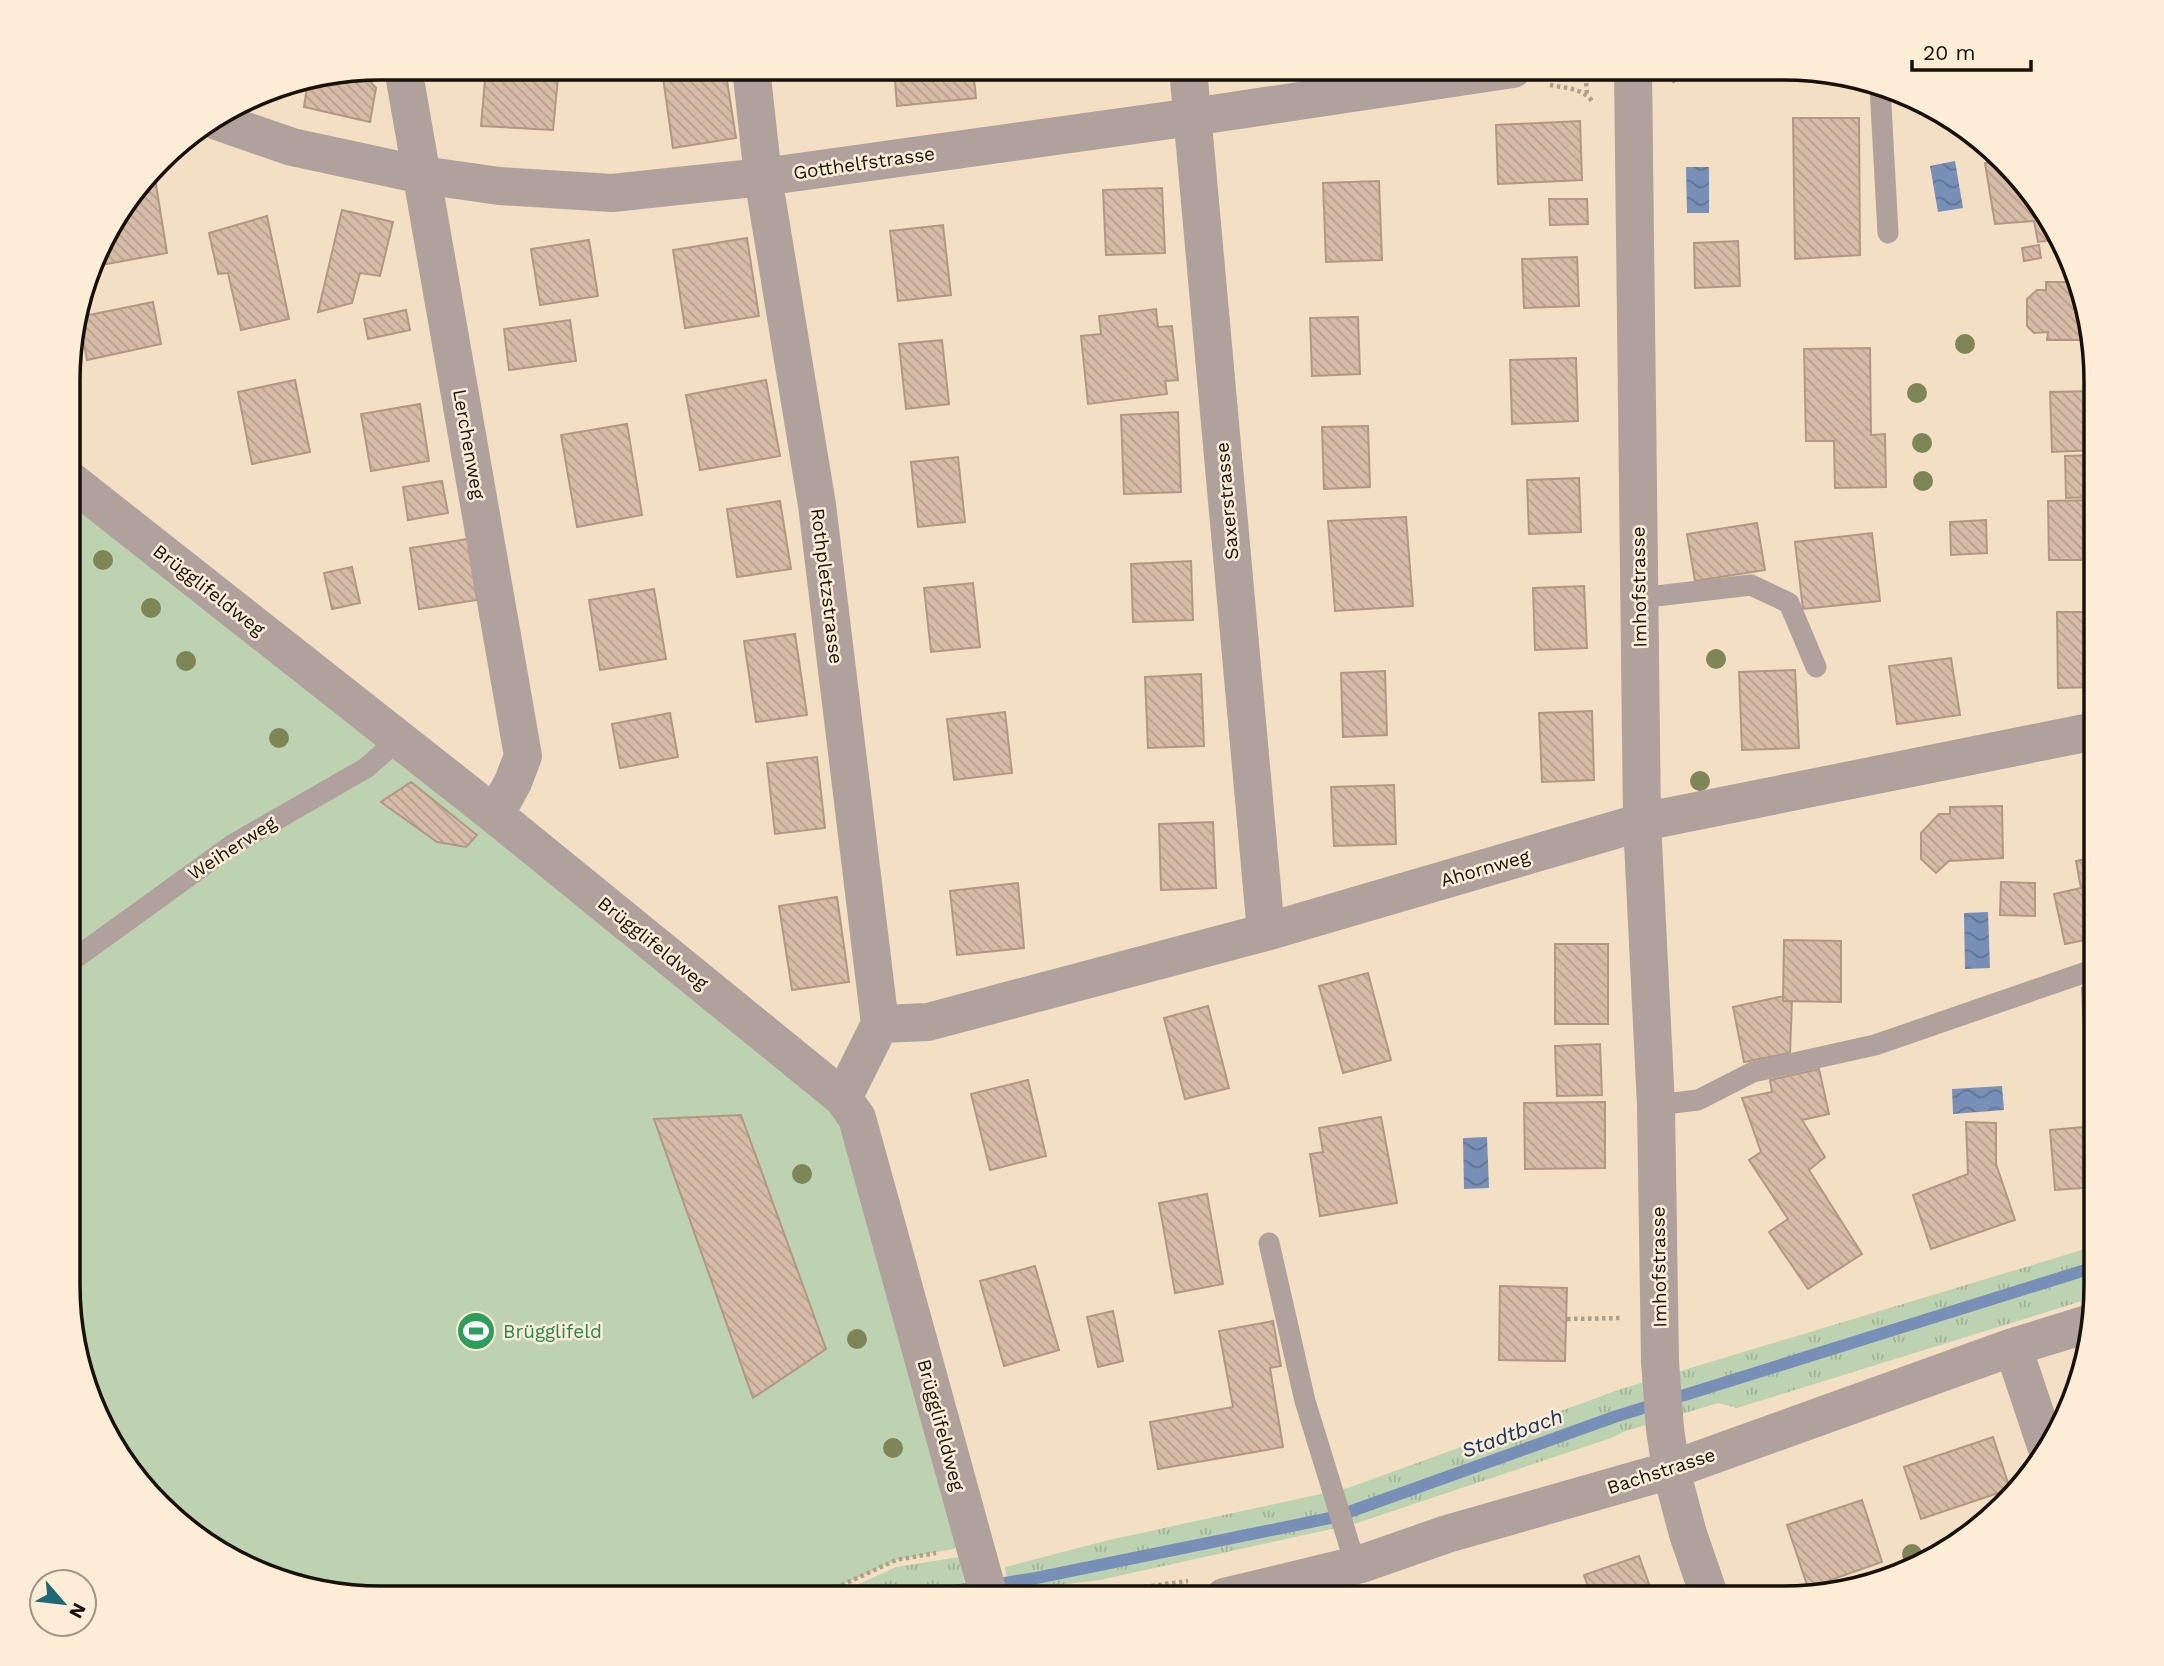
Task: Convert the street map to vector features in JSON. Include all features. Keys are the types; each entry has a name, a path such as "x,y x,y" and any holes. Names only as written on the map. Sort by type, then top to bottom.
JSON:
{"street":[{"name":"Lerchenweg","path":"404,80 523,756 513,782 495,815"},
{"name":"Rothpletzstrasse","path":"752,80 763,177 817,505 880,1024"},
{"name":"Saxerstrasse","path":"1189,80 1266,932"},
{"name":"Gotthelfstrasse","path":"226,124 292,147 422,175 499,186 612,193 763,177 1192,117 1494,80"},
{"name":"Imhofstrasse","path":"1633,80 1642,822 1656,1105 1660,1361 1671,1470 1688,1534 1706,1586"},
{"name":"Brügglifeldweg","path":"80,488 495,815 843,1098 857,1118 981,1572"},
{"name":"Ahornweg","path":"880,1024 928,1022 1266,932 1642,822 2084,732"},
{"path":"843,1098 880,1024"},
{"name":"Bachstrasse","path":"1256,1586 1353,1549 1447,1535 1671,1470 2013,1347 2081,1326"},
{"path":"2013,1347 2042,1436"}],"lane":[{"path":"1881,97 1888,233"},
{"path":"1639,598 1751,584 1789,603 1816,667"},
{"name":"Weiherweg","path":"80,955 232,845 366,768 398,740"},
{"path":"1656,1105 1698,1100 1753,1072 1875,1045 2084,973"},
{"path":"1269,1243 1306,1401 1353,1549"}],"path":[{"path":"1541,80 1576,90 1587,95 1594,103"},
{"path":"1586,80 1587,95"},
{"path":"1567,1319 1625,1318"},
{"path":"840,1586 896,1560 981,1572"}],"green space":[{"path":"80,488 843,1098 973,1545 896,1560 840,1586 382,1586 342,1583 285,1570 231,1545 183,1511 143,1468 121,1435 103,1400 86,1343 81,1304"},
{"path":"2084,1249 2083,1301 1737,1408 1718,1403 1626,1431 1354,1524 1100,1580 1050,1586 1008,1586 1005,1567 1109,1540 1348,1488 1621,1389"},
{"path":"959,1557 966,1586 855,1586 896,1567"}],"water":[{"path":"1955,161 1963,208 1938,212 1930,166"},
{"path":"1686,167 1709,167 1709,213 1687,213"},
{"path":"1988,912 1990,968 1965,969 1964,913"},
{"path":"2002,1086 2004,1110 1953,1114 1952,1089"},
{"path":"1487,1137 1489,1188 1464,1189 1463,1138"}],"building":[{"path":"485,80 558,80 553,130 481,126"},
{"path":"663,80 727,80 736,138 673,148"},
{"path":"895,80 974,80 976,98 897,106"},
{"path":"370,81 376,88 370,122 304,107 306,90"},
{"path":"1793,118 1859,118 1860,255 1795,259"},
{"path":"1580,121 1582,180 1498,184 1496,125"},
{"path":"1985,163 1989,163 2009,183 2033,214 2048,241 2038,242 2034,221 1995,224"},
{"path":"1379,181 1382,260 1326,262 1323,183"},
{"path":"156,182 167,253 104,264 131,214"},
{"path":"1162,188 1165,253 1106,255 1103,190"},
{"path":"1549,199 1587,199 1588,224 1550,225"},
{"path":"342,210 393,222 380,276 360,273 352,303 318,312"},
{"path":"267,216 289,319 241,330 228,273 218,274 209,233"},
{"path":"943,225 951,295 898,301 890,231"},
{"path":"747,238 759,316 685,328 673,250"},
{"path":"589,240 598,296 540,305 531,249"},
{"path":"1738,241 1740,286 1695,288 1694,243"},
{"path":"2039,245 2041,258 2024,261 2022,248"},
{"path":"1577,257 1579,306 1524,308 1522,259"},
{"path":"2046,282 2067,282 2081,340 2047,340 2048,332 2034,333 2027,326 2027,299 2037,290 2046,290"},
{"path":"153,302 161,344 87,360 83,340 88,315"},
{"path":"1156,309 1158,327 1172,326 1178,380 1165,381 1167,394 1088,404 1081,336 1101,334 1099,316"},
{"path":"406,310 410,330 368,339 364,319"},
{"path":"1358,317 1360,374 1312,376 1310,318"},
{"path":"570,320 576,361 509,370 504,329"},
{"path":"942,340 949,404 906,409 899,344"},
{"path":"1870,348 1871,435 1885,434 1886,487 1835,488 1834,441 1806,441 1804,349"},
{"path":"1576,358 1578,421 1512,424 1510,360"},
{"path":"295,380 310,452 252,464 238,392"},
{"path":"766,380 780,456 700,470 686,395"},
{"path":"2084,391 2084,451 2052,452 2050,392"},
{"path":"420,404 429,461 371,471 361,414"},
{"path":"1178,412 1181,492 1124,494 1121,415"},
{"path":"627,424 642,515 577,527 561,435"},
{"path":"1368,426 1370,487 1324,489 1322,427"},
{"path":"2084,455 2084,497 2066,498 2065,456"},
{"path":"958,457 965,522 918,527 911,462"},
{"path":"1579,478 1581,532 1529,534 1527,480"},
{"path":"442,481 448,513 408,520 403,487"},
{"path":"2084,500 2084,560 2049,560 2048,501"},
{"path":"780,501 791,569 737,577 727,509"},
{"path":"1406,517 1413,606 1335,611 1328,521"},
{"path":"1986,520 1987,553 1951,555 1950,522"},
{"path":"1757,523 1765,570 1695,581 1687,534"},
{"path":"1872,533 1880,601 1803,609 1795,542"},
{"path":"468,539 477,600 419,609 410,548"},
{"path":"1191,561 1193,620 1133,622 1131,564"},
{"path":"352,567 360,603 332,609 324,573"},
{"path":"973,583 980,647 931,652 924,588"},
{"path":"1584,586 1587,648 1535,650 1533,588"},
{"path":"654,589 666,659 600,670 589,600"},
{"path":"2057,612 2084,612 2084,687 2058,688"},
{"path":"795,634 807,715 756,722 744,641"},
{"path":"1951,658 1960,715 1897,724 1889,666"},
{"path":"1795,670 1799,748 1742,750 1739,672"},
{"path":"1385,671 1387,735 1343,737 1341,673"},
{"path":"1201,674 1204,746 1148,748 1145,677"},
{"path":"1592,711 1594,780 1542,782 1539,713"},
{"path":"1005,712 1012,773 954,780 947,719"},
{"path":"670,713 678,757 620,768 612,724"},
{"path":"817,757 825,828 775,834 767,763"},
{"path":"411,782 477,835 466,847 437,842 381,802"},
{"path":"1394,785 1396,844 1334,846 1331,787"},
{"path":"2002,806 2003,858 1949,861 1936,873 1921,859 1921,833 1939,814 1950,814 1950,807"},
{"path":"1213,822 1216,888 1161,890 1159,824"},
{"path":"2084,859 2084,940 2065,944 2054,894 2081,888 2076,861"},
{"path":"2001,882 2035,883 2035,916 2000,915"},
{"path":"1018,883 1024,948 957,955 950,891"},
{"path":"837,897 849,982 792,990 779,906"},
{"path":"1784,940 1841,941 1841,1002 1783,1001"},
{"path":"1555,944 1608,944 1608,1024 1555,1024"},
{"path":"1368,973 1391,1060 1343,1073 1319,986"},
{"path":"2082,988 2084,988 2084,1030"},
{"path":"1783,996 1783,1001 1792,1001 1790,1053 1744,1062 1733,1007"},
{"path":"1208,1006 1229,1088 1185,1099 1164,1018"},
{"path":"1600,1044 1602,1095 1557,1096 1555,1046"},
{"path":"1819,1069 1829,1114 1802,1120 1825,1157 1809,1170 1862,1254 1808,1289 1769,1232 1788,1219 1749,1160 1761,1152 1742,1098 1772,1092 1770,1080"},
{"path":"1028,1080 1046,1156 990,1170 971,1094"},
{"path":"1605,1102 1605,1168 1525,1169 1524,1103"},
{"path":"741,1115 826,1349 753,1398 654,1119"},
{"path":"1381,1117 1397,1203 1320,1216 1310,1154 1323,1152 1319,1128"},
{"path":"1966,1122 1996,1123 1996,1164 2015,1220 1931,1249 1913,1195 1968,1174"},
{"path":"2084,1127 2084,1188 2055,1190 2050,1130"},
{"path":"1207,1194 1223,1284 1175,1293 1159,1203"},
{"path":"1035,1266 1059,1350 1004,1366 980,1281"},
{"path":"1500,1286 1567,1288 1565,1361 1499,1360"},
{"path":"1113,1311 1123,1361 1098,1367 1087,1317"},
{"path":"1273,1321 1281,1366 1270,1368 1283,1447 1158,1469 1150,1422 1233,1407 1219,1331"},
{"path":"1993,1437 2008,1484 1999,1493 1921,1519 1904,1467"},
{"path":"1862,1500 1882,1562 1822,1583 1807,1585 1787,1525"},
{"path":"1639,1556 1650,1586 1588,1586 1584,1575"}],"waterway":[{"name":"Stadtbach","path":"986,1586 1335,1517 1614,1417 2084,1270"}],"place":[{"name":"Brügglifeld","path":"476,1331"}]}
